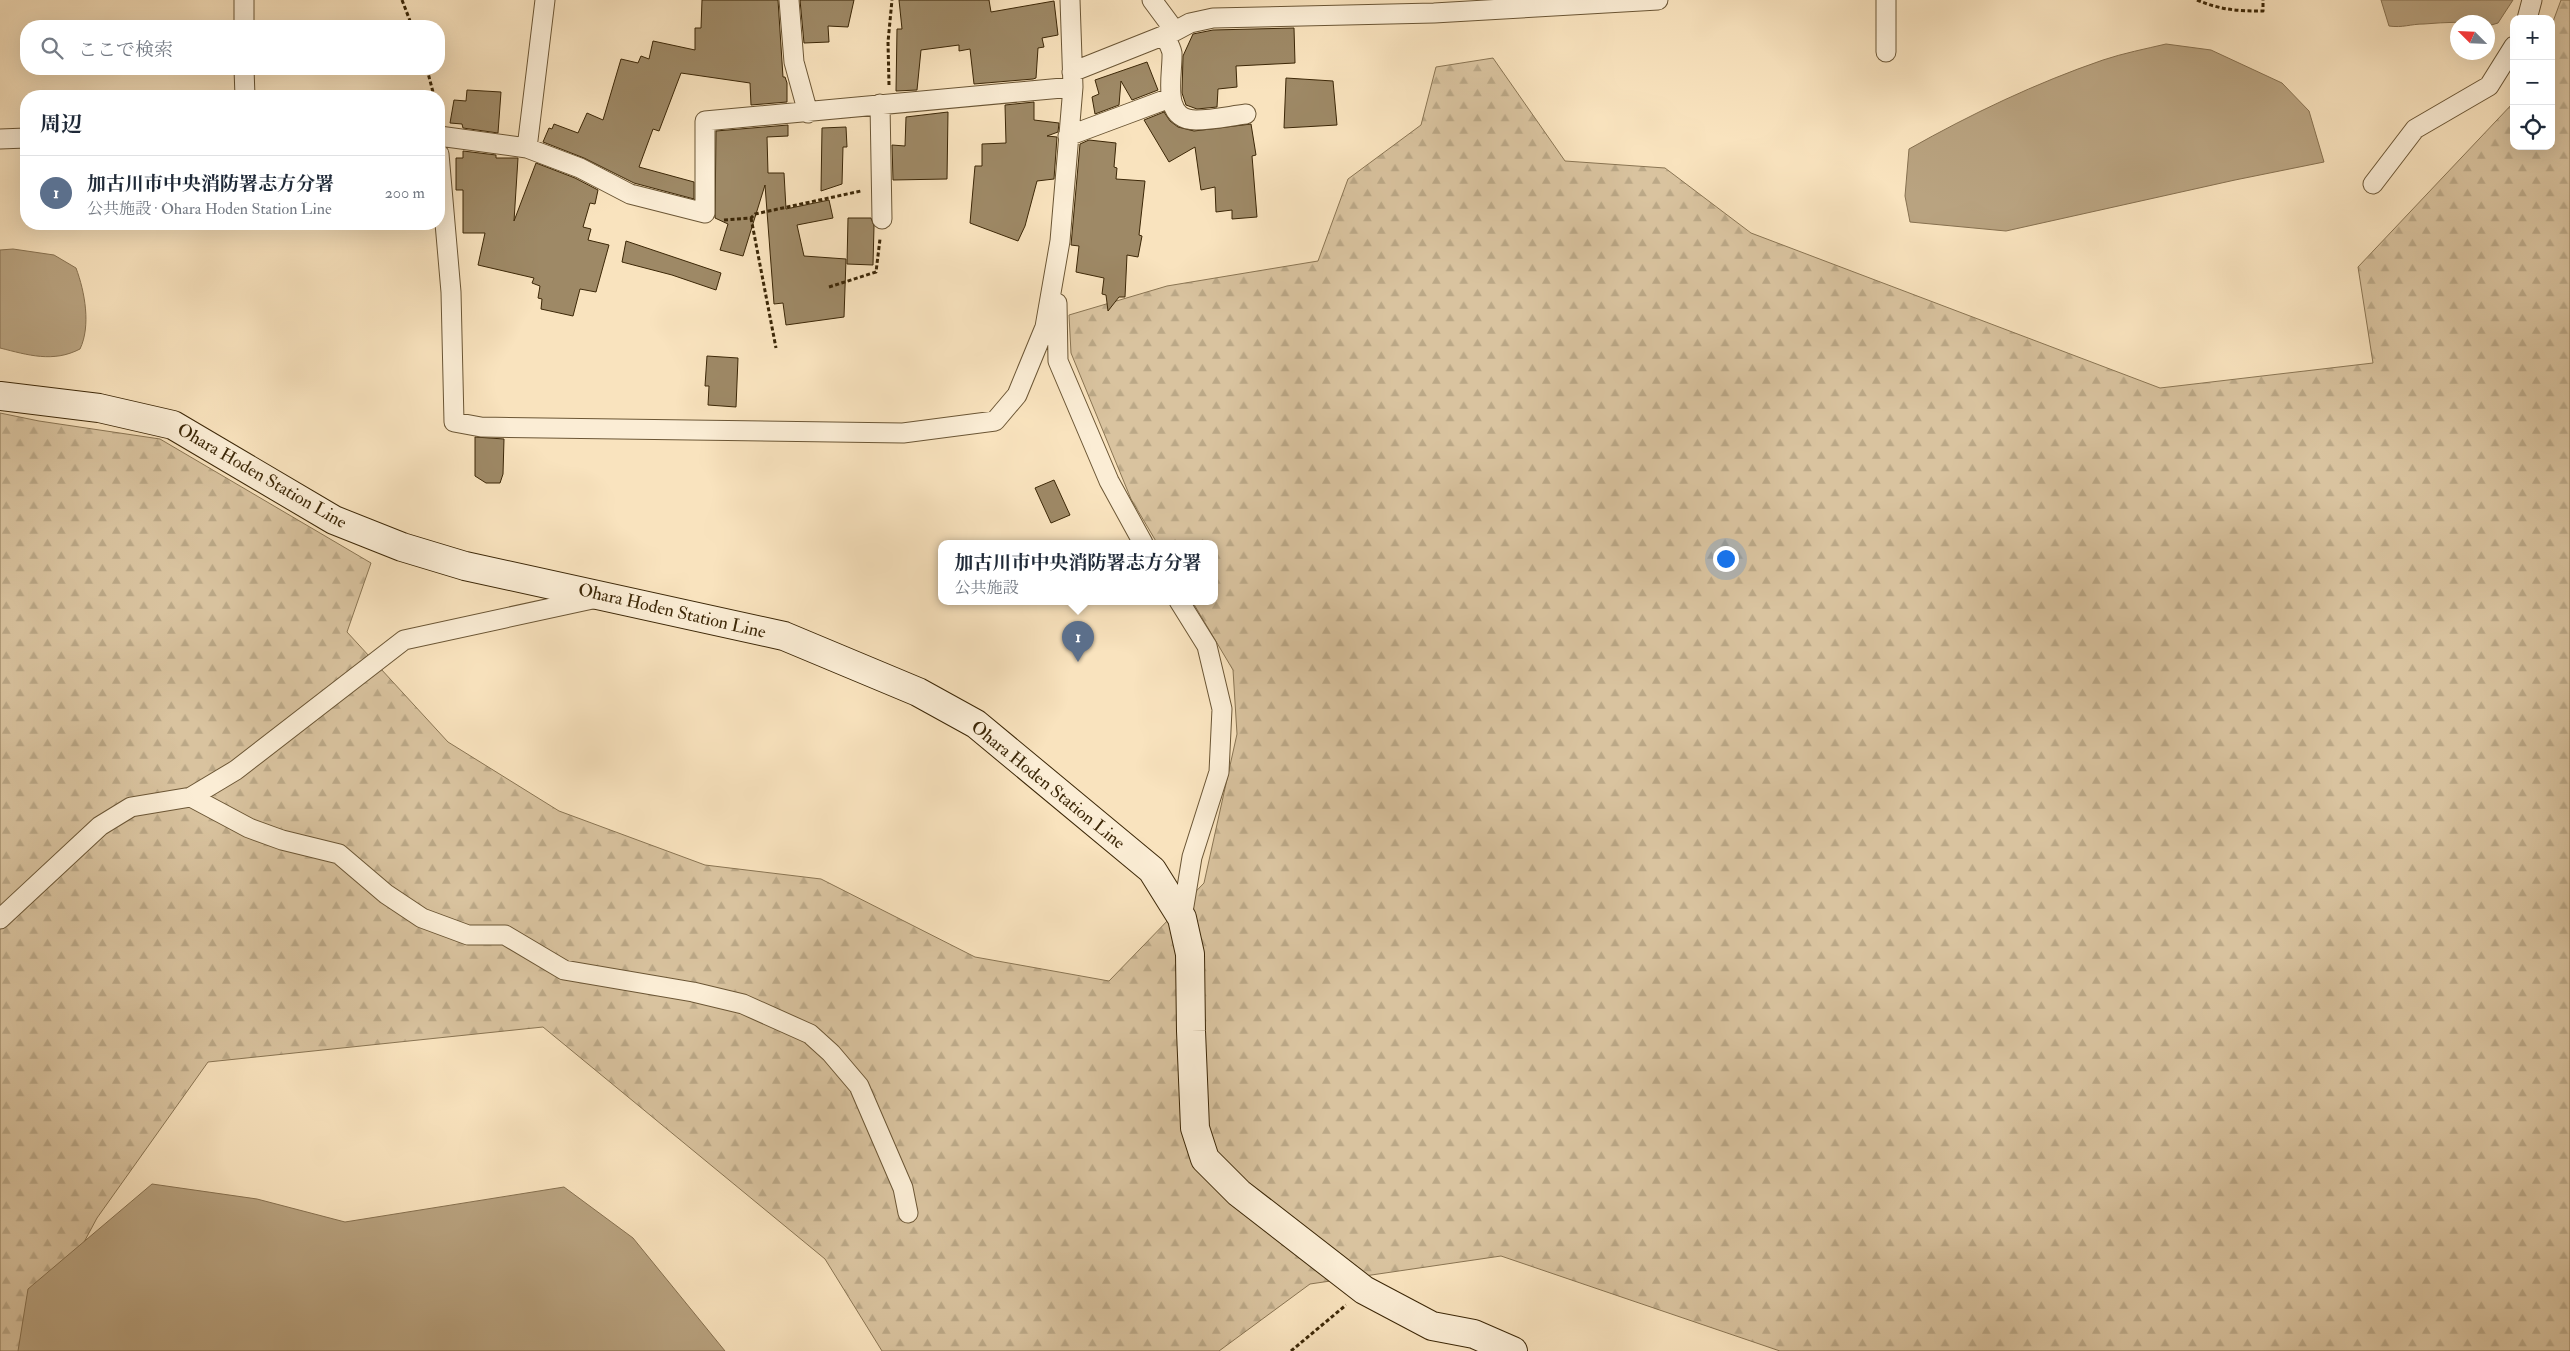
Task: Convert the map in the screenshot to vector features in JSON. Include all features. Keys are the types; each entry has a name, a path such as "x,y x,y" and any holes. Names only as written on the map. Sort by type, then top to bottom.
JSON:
{"main road":[{"name":"Ohara Hoden Station Line","path":"0,396 99,408 173,425 334,520 402,547 465,566 784,636 918,692 976,724 1152,870 1182,918 1190,954 1195,1128 1205,1159 1239,1193 1364,1290 1432,1326 1474,1334 1513,1351"}],"street":[{"path":"244,0 244,20"},
{"path":"528,148 545,0"},
{"path":"789,0 794,62 808,112"},
{"path":"445,223 451,292 454,422 481,427 903,433 995,421 1017,395 1044,327 1060,240 1073,79 1070,0"},
{"path":"1152,0 1170,33 1172,51 1170,98 1175,110 1183,117 1194,120 1246,114"},
{"path":"445,137 528,148 580,168 630,194 705,213 705,121 808,112 1073,79 1190,23 1274,8 1434,13 1658,0"},
{"path":"1886,0 1886,52"},
{"path":"2528,15 2532,0"},
{"path":"2373,184 2415,128 2489,86 2510,52"},
{"path":"244,75 244,90"},
{"path":"1068,136 1170,98"},
{"path":"882,219 881,186 884,103"},
{"path":"0,138 20,138"},
{"path":"1055,266 1058,361 1109,481 1140,540"},
{"path":"0,919 100,826 131,808 191,797 236,770 404,640 608,596"},
{"path":"1181,605 1207,646 1222,708 1219,772 1192,857 1182,918"},
{"path":"191,797 249,828 282,840 340,854 386,894 422,918 468,935 505,934 564,970 693,992 743,1004 810,1034 831,1053 860,1086 903,1188 908,1213"}],"path":[{"path":"402,0 410,20"},
{"path":"884,103 892,0"},
{"path":"2197,0 2219,9 2239,11 2263,11 2263,0"},
{"path":"428,75 432,90"},
{"path":"705,213 716,220 751,218 755,214 881,186"},
{"path":"751,218 776,348"},
{"path":"829,287 876,272 882,219"},
{"path":"1291,1351 1364,1290"}],"green space":[{"path":"2561,0 2570,0 2570,1351 1780,1351 1501,1256 1310,1284 1219,1351 882,1351 825,1259 543,1027 208,1062 97,1218 40,1324 53,1351 0,1351 0,413 39,421 160,439 371,563 347,632 448,742 559,811 705,865 821,879 975,957 1109,981 1204,883 1237,734 1233,670 1194,605 1218,605 1218,540 1155,540 1131,499 1071,353 1069,315 1167,286 1318,261 1348,179 1421,125 1436,67 1493,58 1565,161 1665,168 1751,233 2160,388 2373,363 2358,267 2510,106 2510,150 2555,150 2555,16"}],"shaded area":[{"path":"2381,0 2513,0 2498,23 2495,24 2495,15 2450,15 2450,23 2389,26"},
{"path":"2166,44 2211,50 2282,83 2309,111 2324,162 2006,231 1910,222 1905,196 1909,149 1980,112 2053,79 2111,58"},
{"path":"13,249 54,255 76,268 86,309 85,330 80,349 60,356 50,357 30,355 0,348 0,250"},
{"path":"152,1184 257,1199 345,1222 564,1187 633,1238 725,1351 18,1351 28,1289"}],"building":[{"path":"702,0 778,0 783,77 785,77 787,83 787,102 751,105 750,83 681,73 659,131 653,129 639,167 694,182 694,199 634,183 584,158 543,142 549,128 552,129 554,124 578,133 587,113 603,120 621,59 638,63 641,56 649,59 653,41 695,50 695,28 701,28"},
{"path":"800,0 854,0 848,27 828,26 829,42 804,43"},
{"path":"899,0 989,0 991,12 1054,1 1058,35 1042,38 1044,47 1038,48 1036,78 974,84 970,49 959,51 959,45 921,50 917,90 896,91 897,29 902,29"},
{"path":"1294,28 1295,63 1236,66 1237,87 1218,89 1217,107 1197,109 1186,105 1182,93 1183,56 1193,34 1213,30"},
{"path":"1147,62 1158,90 1132,100 1121,81 1119,105 1095,114 1092,97 1099,94 1095,80"},
{"path":"1286,78 1333,81 1337,125 1284,128"},
{"path":"467,90 501,92 498,133 463,128 462,124 450,123 454,100 466,101"},
{"path":"1034,102 1034,120 1059,123 1058,132 1047,136 1057,137 1054,179 1037,181 1025,226 1018,241 970,223 975,166 982,166 982,144 1006,143 1005,105"},
{"path":"948,112 947,179 893,180 892,145 905,146 906,117"},
{"path":"1164,112 1170,121 1178,127 1194,131 1251,124 1256,155 1252,156 1257,217 1232,219 1232,210 1216,212 1215,187 1201,190 1195,147 1169,162 1144,120"},
{"path":"788,125 788,136 767,137 768,173 784,173 786,209 829,200 833,218 797,225 804,256 846,259 844,317 786,325 783,303 774,304 765,185 743,256 720,250 728,224 715,218 716,131"},
{"path":"846,127 847,147 843,147 842,184 821,191 822,128"},
{"path":"1089,140 1116,143 1114,167 1117,168 1116,179 1145,181 1139,235 1142,236 1138,257 1127,255 1125,297 1119,297 1108,311 1106,295 1102,294 1104,278 1076,272 1079,246 1071,245 1080,144"},
{"path":"463,151 496,155 496,158 518,158 514,221 536,163 575,178 598,190 595,204 590,203 583,227 591,229 588,240 609,245 596,292 580,289 573,316 541,309 542,299 538,298 540,286 532,283 534,278 478,265 485,233 463,233 463,190 456,190 456,158 463,158"},
{"path":"848,218 871,218 874,226 873,265 847,264"},
{"path":"626,241 721,273 716,290 672,275 622,262"},
{"path":"707,356 738,358 736,407 708,405 709,386 705,386"},
{"path":"475,437 504,439 503,474 500,483 486,483 475,476"},
{"path":"1054,480 1070,515 1051,523 1035,488"}],"place":[{"name":"加古川市中央消防署志方分署","path":"1078,662"}]}
